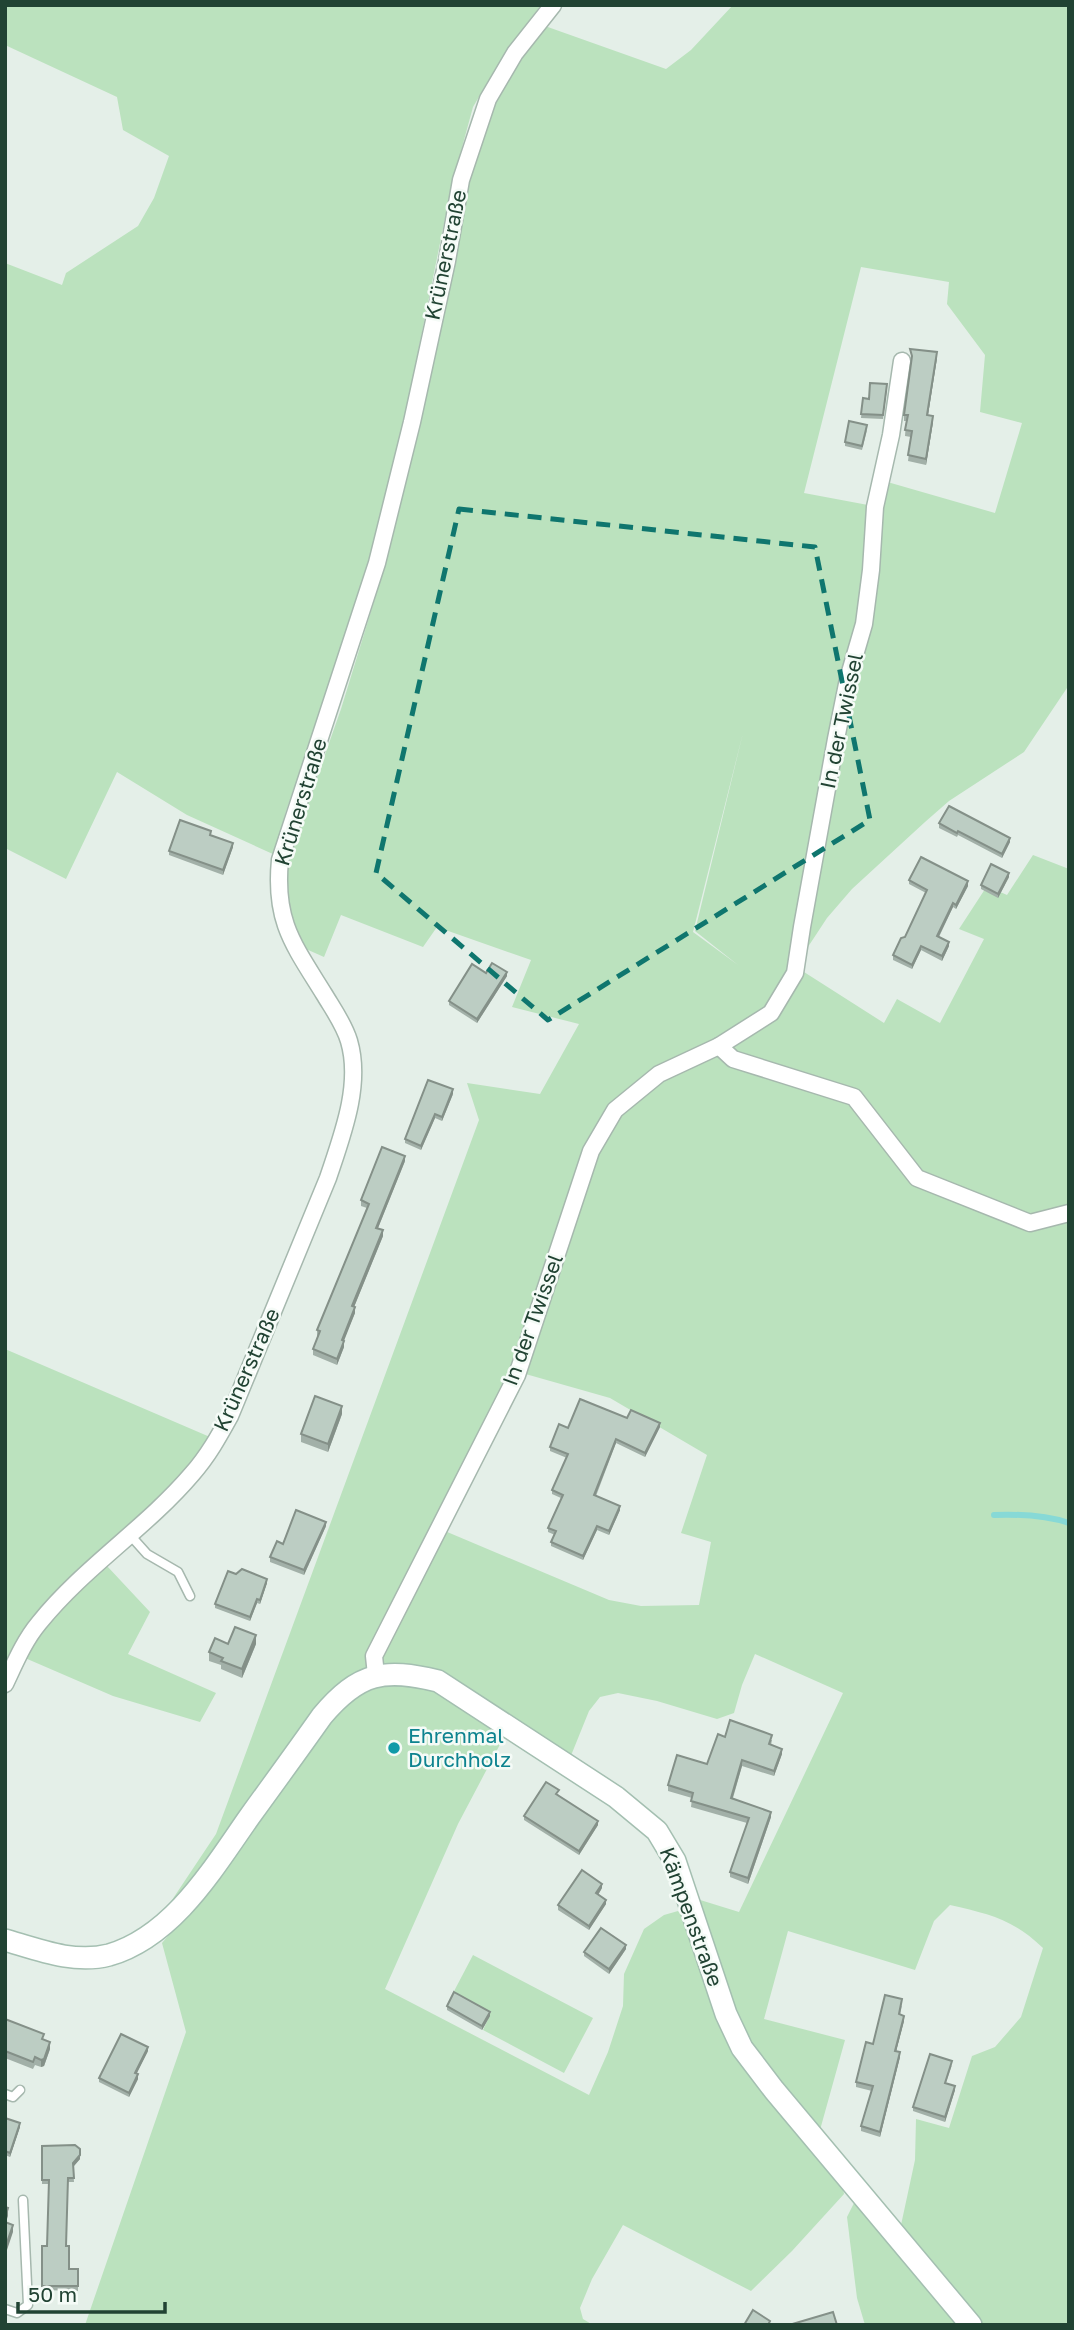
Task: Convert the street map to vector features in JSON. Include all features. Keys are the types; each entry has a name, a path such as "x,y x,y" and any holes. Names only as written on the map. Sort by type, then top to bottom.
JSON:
{"street":[{"name":"Krünerstraße","path":"5,1684 37,1625 79,1581 160,1507 193,1473 214,1446 230,1416 328,1178 341,1140 351,1096 353,1059 349,1040 338,1016 287,930 278,897 280,860 377,563 412,422 447,261 461,180 488,99 515,53 552,5"},
{"name":"In der Twissel","path":"376,1675 374,1656 517,1376 591,1151 615,1111 659,1074 719,1046 771,1013 795,973 836,739 848,679 864,624 875,507 891,435 902,360"},
{"path":"719,1046 733,1059 854,1097 917,1178 1030,1223 1069,1213"},
{"name":"Kämpenstraße","path":"5,1940 58,1956 85,1958 119,1951 155,1932 204,1880 339,1696 376,1675 412,1675 438,1681 616,1797 657,1831 675,1861 726,2014 742,2048 971,2325"}],"lane":[{"path":"130,1535 147,1554 183,1578 190,1596"},
{"path":"5,2094 13,2097 20,2090"},
{"path":"5,2309 18,2313 28,2305 23,2200"}],"highlighted area":[{"path":"459,509 815,547 870,820 548,1020 376,873"}],"green space":[{"path":"5,5 541,5 506,51 473,107 452,184 404,421 374,542 324,704 286,811 275,855 187,815 117,772 66,879 5,848 5,263 62,285 66,273 138,226 154,198 169,156 123,130 117,97 5,45"},
{"path":"733,5 1069,5 1069,685 1024,752 949,801 852,889 827,918 802,956 884,481 995,513 1022,423 980,412 985,355 947,304 949,282 861,267 804,493 868,505 867,571 785,997 804,972 884,1023 897,999 940,1023 984,939 959,929 987,886 1007,895 1033,855 1069,869 1069,2325 982,2325 901,2225 915,2160 916,2119 949,2128 972,2056 995,2047 1021,2017 1043,1948 1032,1938 1000,1919 950,1905 934,1921 915,1970 788,1931 764,2019 845,2040 820,2130 795,2102 741,2030 697,1899 739,1912 843,1693 755,1654 734,1713 717,1719 657,1701 618,1693 600,1697 589,1711 570,1758 506,1733 458,1824 385,1989 589,2095 608,2052 623,2006 624,1974 644,1929 664,1915 678,1911 685,1915 709,1989 842,2183 844,2194 792,2251 751,2291 623,2225 592,2279 580,2308 583,2319 593,2325 85,2325 186,2032 162,1943 202,1895 205,1865 164,1912 216,1834 479,1120 467,1083 540,1094 579,1024 512,1007 531,960 437,927 423,947 341,915 324,957 306,949 292,915 288,893 289,857 341,709 388,556 423,402 464,198 490,111 519,59 545,26 666,69 691,50","holes":["743,733 695,931 738,965 693,932","515,1371 610,1398 707,1455 681,1533 711,1542 699,1605 641,1606 609,1600 433,1526"]},
{"path":"5,1349 210,1437 188,1468 152,1506 112,1539 78,1573 5,1668"},
{"path":"107,1566 150,1612 128,1654 216,1693 200,1722 113,1696 25,1658 59,1607"},
{"path":"473,1955 593,2018 564,2073 483,2030 490,2015 452,1995"},
{"path":"857,2197 958,2325 865,2325 857,2298 847,2217"}],"building":[{"path":"910,349 937,352 927,415 933,416 926,459 908,455 912,431 905,430 908,415 904,415 912,356"},
{"path":"870,383 887,384 883,415 861,414 863,398 869,399"},
{"path":"849,421 867,425 862,446 845,442"},
{"path":"949,806 1010,838 1002,854 939,823"},
{"path":"180,820 211,831 210,835 233,843 223,870 169,851"},
{"path":"921,857 968,881 956,905 953,903 937,936 949,942 942,956 921,946 912,965 893,955 901,938 905,937 927,890 909,880"},
{"path":"991,864 1009,873 998,894 981,885"},
{"path":"492,963 507,972 477,1019 449,1001 472,964 486,973"},
{"path":"428,1080 453,1089 442,1117 435,1114 421,1146 405,1139"},
{"path":"382,1147 405,1156 376,1228 383,1230 352,1306 355,1307 337,1359 313,1349 320,1331 317,1330 369,1204 361,1200"},
{"path":"315,1396 342,1406 328,1444 301,1434"},
{"path":"580,1399 627,1418 631,1410 660,1423 645,1453 616,1439 594,1495 620,1506 609,1531 597,1526 583,1556 551,1542 556,1531 548,1528 563,1495 552,1490 568,1454 550,1447 559,1424 568,1428"},
{"path":"296,1510 326,1522 304,1570 270,1557 277,1541 283,1544"},
{"path":"242,1569 267,1579 260,1600 257,1599 250,1617 215,1604 228,1571 236,1574"},
{"path":"235,1627 256,1635 242,1669 221,1661 223,1658 209,1652 215,1638 228,1644"},
{"path":"730,1720 772,1735 769,1744 782,1749 774,1771 742,1760 731,1798 771,1812 748,1878 730,1872 749,1818 691,1801 693,1793 668,1785 677,1755 707,1764 718,1734 725,1737"},
{"path":"546,1782 559,1790 556,1794 598,1821 579,1851 524,1816"},
{"path":"582,1870 602,1884 596,1893 606,1900 589,1926 558,1905"},
{"path":"601,1928 626,1945 609,1969 584,1952"},
{"path":"454,1992 490,2012 482,2026 447,2006"},
{"path":"885,1995 902,1999 899,2014 904,2016 895,2051 900,2052 880,2132 861,2126 873,2086 856,2082 866,2042 873,2044"},
{"path":"5,2019 44,2034 42,2039 50,2042 44,2059 35,2057 33,2062 5,2051"},
{"path":"121,2034 148,2047 129,2093 99,2078"},
{"path":"930,2054 952,2061 945,2083 955,2086 945,2117 913,2107"},
{"path":"5,2118 20,2123 10,2153 5,2151"},
{"path":"75,2145 80,2149 80,2155 73,2163 74,2178 68,2178 66,2246 69,2246 69,2269 78,2269 78,2286 42,2286 42,2246 47,2246 49,2180 42,2180 42,2146"},
{"path":"5,2222 13,2225 5,2248"},
{"path":"753,2310 770,2321 768,2325 744,2325"},
{"path":"833,2312 837,2325 789,2325"}],"waterway":[{"path":"994,1515 1051,1518 1069,1523"}],"place":[{"name":"Ehrenmal Durchholz","path":"394,1748"}]}
